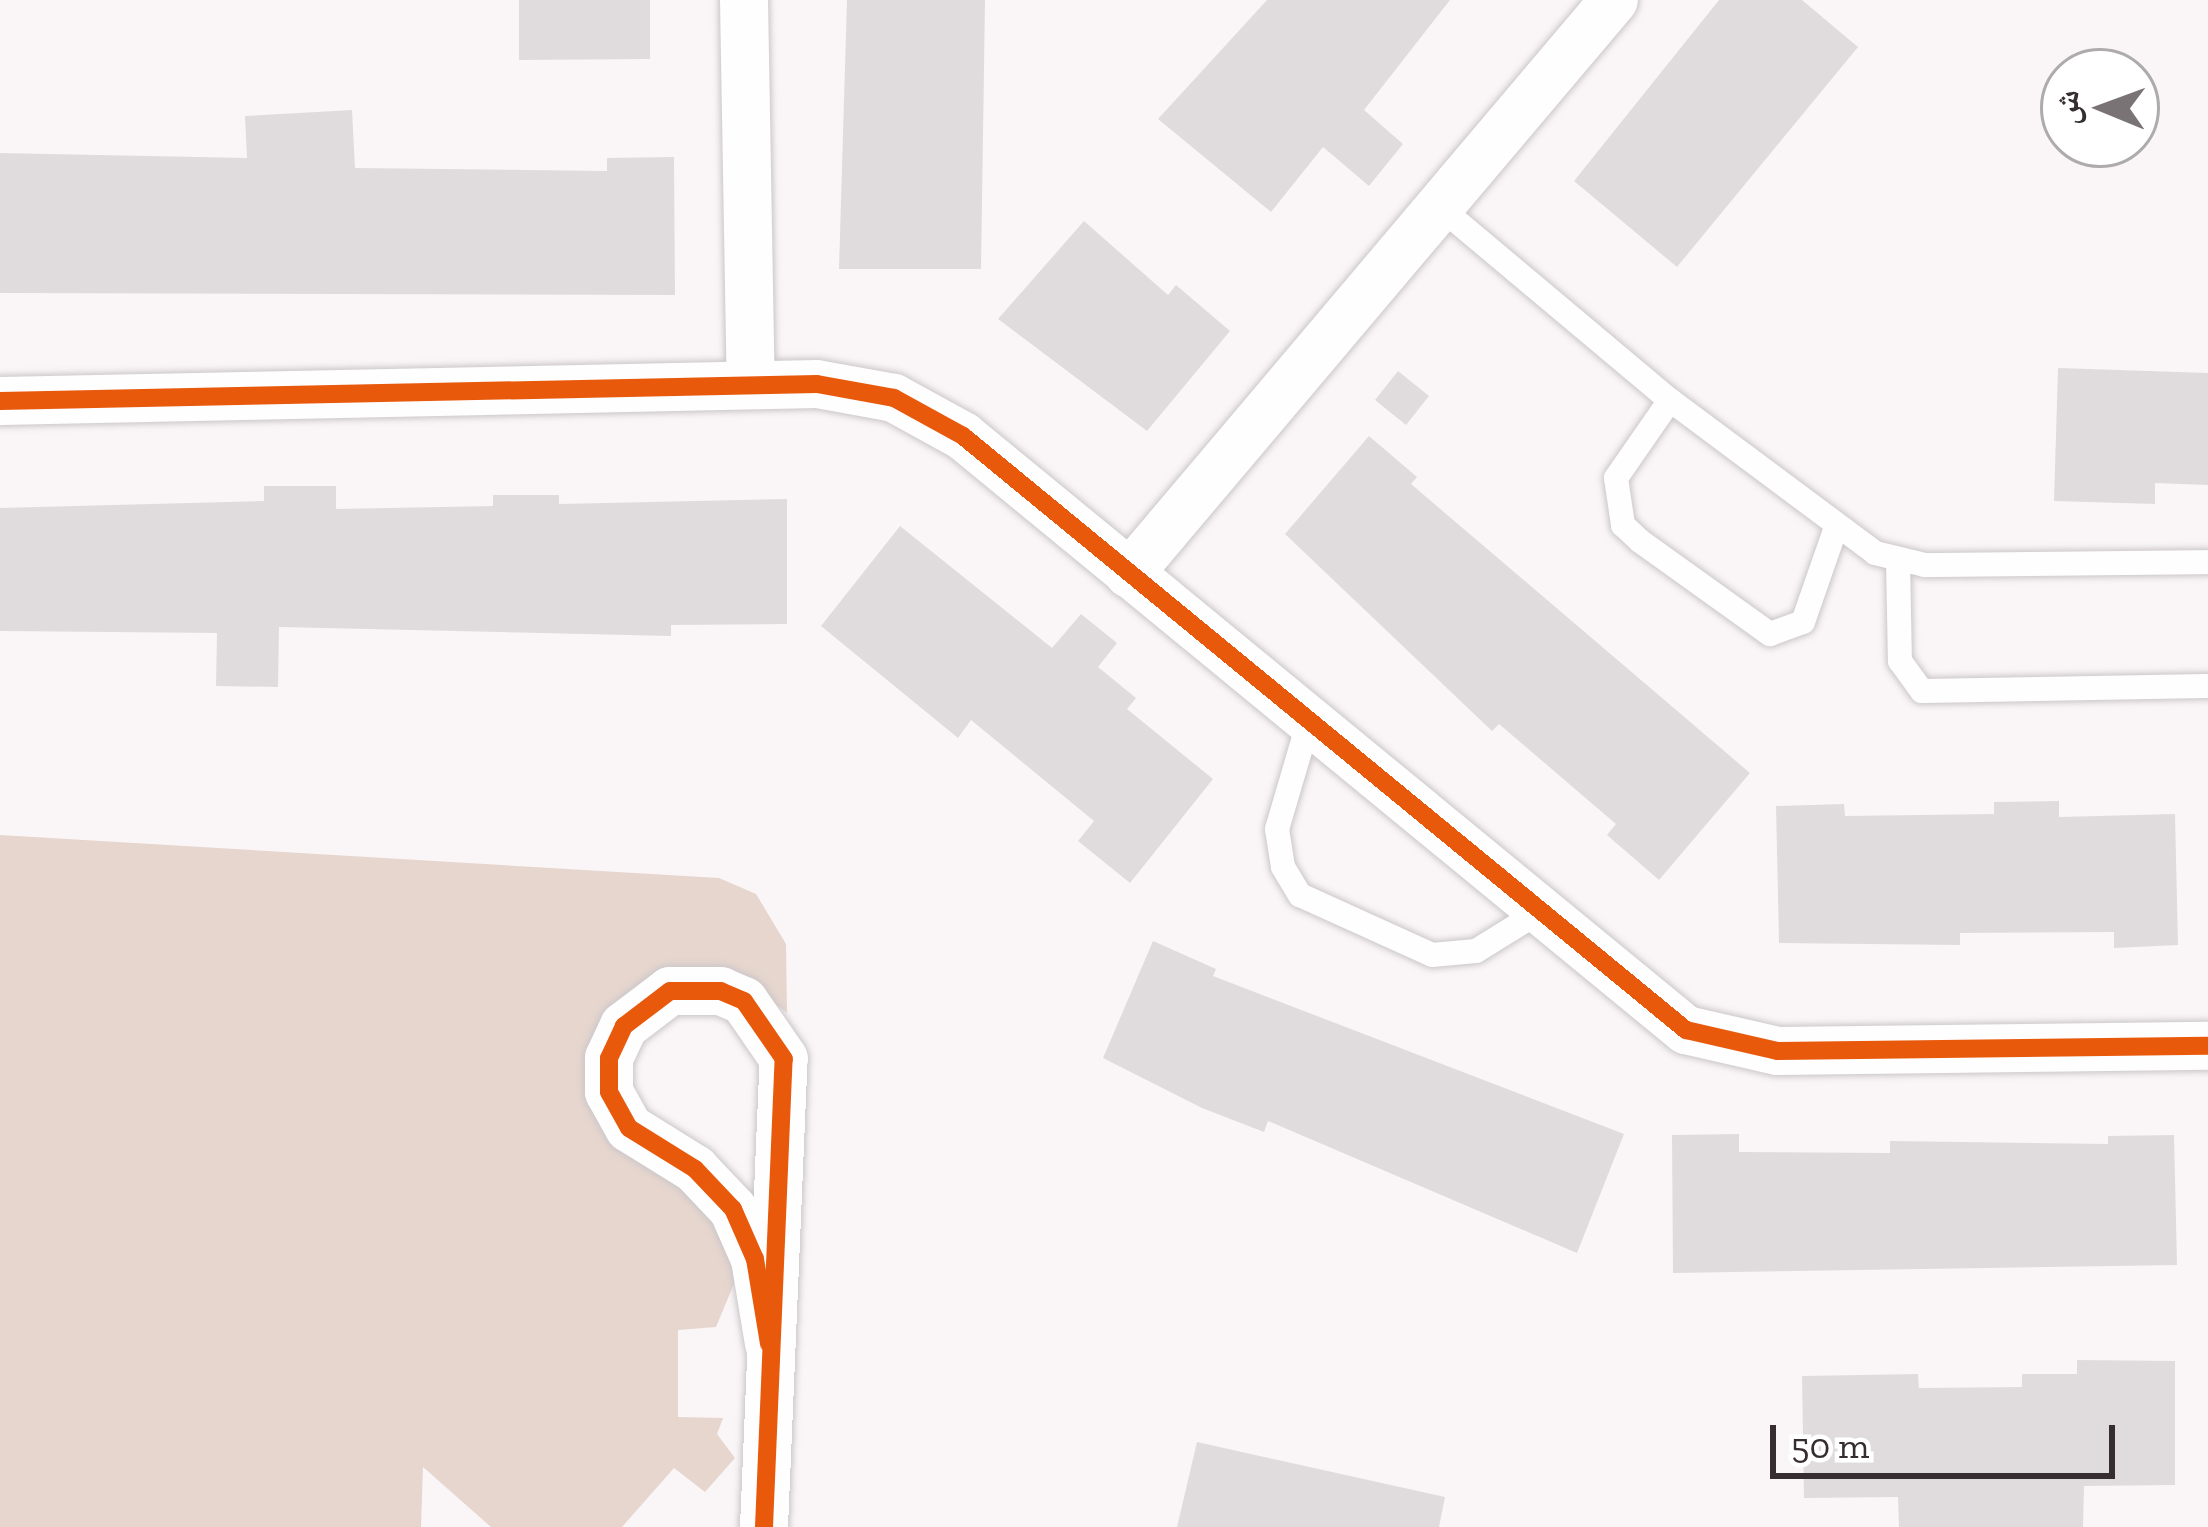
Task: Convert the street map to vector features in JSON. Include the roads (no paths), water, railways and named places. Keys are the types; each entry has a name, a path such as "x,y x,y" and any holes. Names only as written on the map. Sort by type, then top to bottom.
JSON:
{"street":[{"path":"744,0 751,385"},
{"path":"1130,574 1614,0"},
{"path":"0,400 751,385 856,388 930,414 1310,718 1672,1021 1746,1049 2208,1046"},
{"path":"764,1527 769,1344 786,1194 784,1059 744,1001 721,991 670,991 624,1026 609,1058 610,1092 628,1128 695,1169 733,1209 755,1259 769,1344"}],"lane":[{"path":"1442,209 1834,530 1898,560 2208,562"},
{"path":"1670,400 1616,478 1623,525 1640,541 1754,626 1788,633 1811,606 1834,530"},
{"path":"1898,560 1900,661 1922,691 2208,686"},
{"path":"1310,718 1277,829 1283,867 1300,896 1432,955 1476,951 1539,912"}]}
